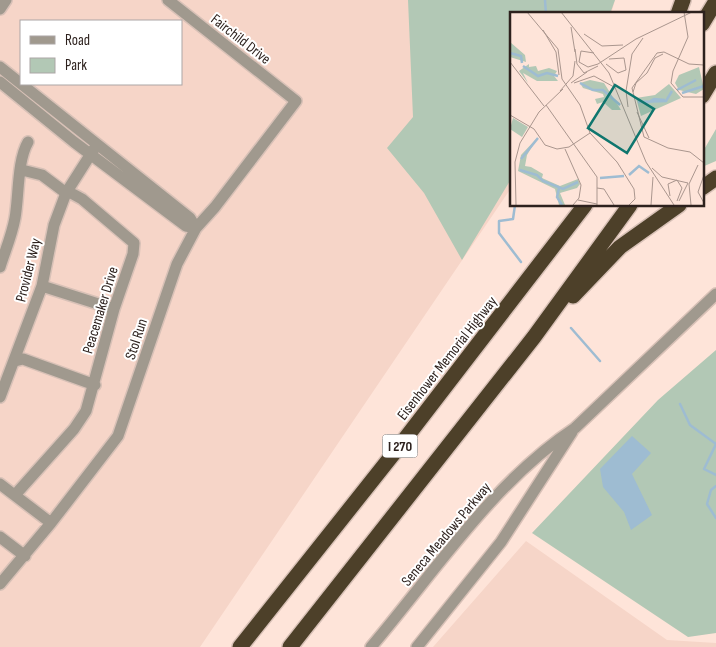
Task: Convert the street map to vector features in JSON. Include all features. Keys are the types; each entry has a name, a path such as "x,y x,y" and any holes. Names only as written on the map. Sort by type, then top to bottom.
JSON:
{"highway":[{"path":"679,12 683,0"},
{"path":"704,21 716,1"},
{"path":"704,93 716,73"},
{"path":"704,187 716,178"},
{"path":"558,244 578,206"},
{"name":"Eisenhower Memorial Highway","path":"240,647 558,244 584,206"},
{"name":"I 270","path":"290,647 534,337 629,206"},
{"path":"534,337 620,247 678,206"}],"street":[{"path":"0,8 6,0"},
{"name":"Fairchild Drive","path":"168,0 296,101"},
{"path":"0,66 20,84"},
{"path":"0,82 94,150"},
{"path":"21,85 94,150 186,226 196,228"},
{"name":"Stol Run","path":"0,584 52,523 118,436 177,264 196,228 215,207 296,101"},
{"path":"0,267 15,218 22,170 21,153 28,142"},
{"name":"Provider Way","path":"0,397 42,286 54,225 66,193 94,150"},
{"name":"Peacemaker Drive","path":"15,495 74,429 86,411 95,385 114,309 133,254 134,243 82,199 71,193 66,193 42,176 22,170"},
{"path":"42,286 114,309"},
{"name":"Seneca Meadows Parkway","path":"371,647 492,498 553,442 575,428 711,302 716,294"},
{"path":"15,360 23,359 95,385"},
{"name":"Seneca Meadows Parkway","path":"417,647 510,530 575,428"},
{"path":"0,484 52,523"},
{"path":"0,537 25,556"}],"shaded area":[{"path":"0,0 615,0 612,12 510,12 510,189 200,647 0,647"},
{"path":"526,541 667,640 716,643 716,647 433,647"}],"green space":[{"path":"408,0 615,0 611,12 510,12 510,181 462,260 424,193 387,148 413,117"},
{"path":"716,129 716,161 704,166 704,150"},
{"path":"716,350 716,633 688,637 532,533 658,400"}],"water":[{"path":"632,436 651,453 632,474 652,515 631,530 624,512 603,487 600,469"}],"waterway":[{"path":"545,0 546,12"},
{"path":"515,206 513,219 499,221 499,233 521,262"},
{"path":"571,328 600,361"},
{"path":"680,404 690,425 716,444"},
{"path":"716,444 704,469 716,475"},
{"path":"716,486 711,490 707,504 716,518"}]}
